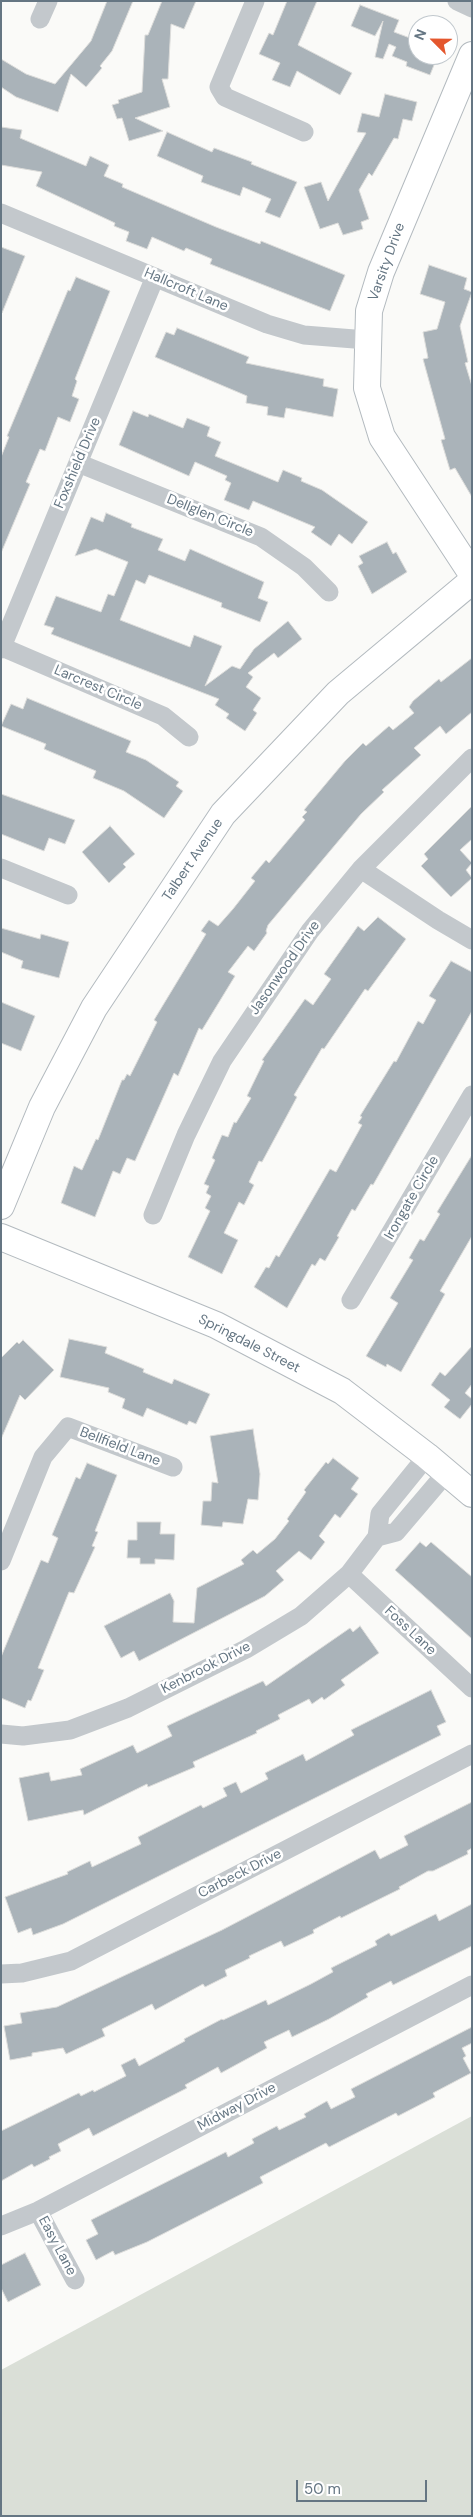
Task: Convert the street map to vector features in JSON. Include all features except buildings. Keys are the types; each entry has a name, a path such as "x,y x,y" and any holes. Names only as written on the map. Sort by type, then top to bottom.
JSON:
{"street":[{"path":"40,19 48,1"},
{"path":"255,1 219,87 225,97 304,132"},
{"path":"457,1 472,8"},
{"name":"Varsity Drive","path":"472,55 380,272 369,311 367,340 367,388 382,437 472,574"},
{"name":"Hallcroft Lane","path":"6,214 267,324 304,335 367,340"},
{"name":"Foxshield Drive","path":"2,648 156,277"},
{"name":"Dellglen Circle","path":"78,463 261,537 304,567 329,592"},
{"name":"Talbert Avenue","path":"1,1206 42,1107 94,1008 224,814 338,693 472,581"},
{"name":"Larcrest Circle","path":"2,648 163,716 189,737"},
{"name":"Jasonwood Drive","path":"153,1214 186,1135 222,1061 310,930 361,869 472,758"},
{"path":"1,868 68,895"},
{"path":"361,869 472,940"},
{"name":"Irongate Circle","path":"351,1300 472,1095"},
{"name":"Springdale Street","path":"1,1237 216,1325 342,1391 427,1456 472,1494"},
{"name":"Bellfield Lane","path":"1,1561 43,1457 68,1427 173,1467"},
{"name":"Kenbrook Drive","path":"1,1734 23,1736 70,1730 128,1708 246,1649 302,1616 349,1574 377,1537 380,1514 427,1456"},
{"path":"377,1537 396,1532 447,1472"},
{"name":"Foss Lane","path":"349,1574 472,1688"},
{"name":"Carbeck Drive","path":"1,1974 22,1973 71,1961 472,1754"},
{"name":"Midway Drive","path":"1,2226 38,2211 472,1985"},
{"name":"Easy Lane","path":"38,2211 75,2280"}],"shaded area":[{"path":"472,2116 472,2516 1,2516 1,2370"}]}
